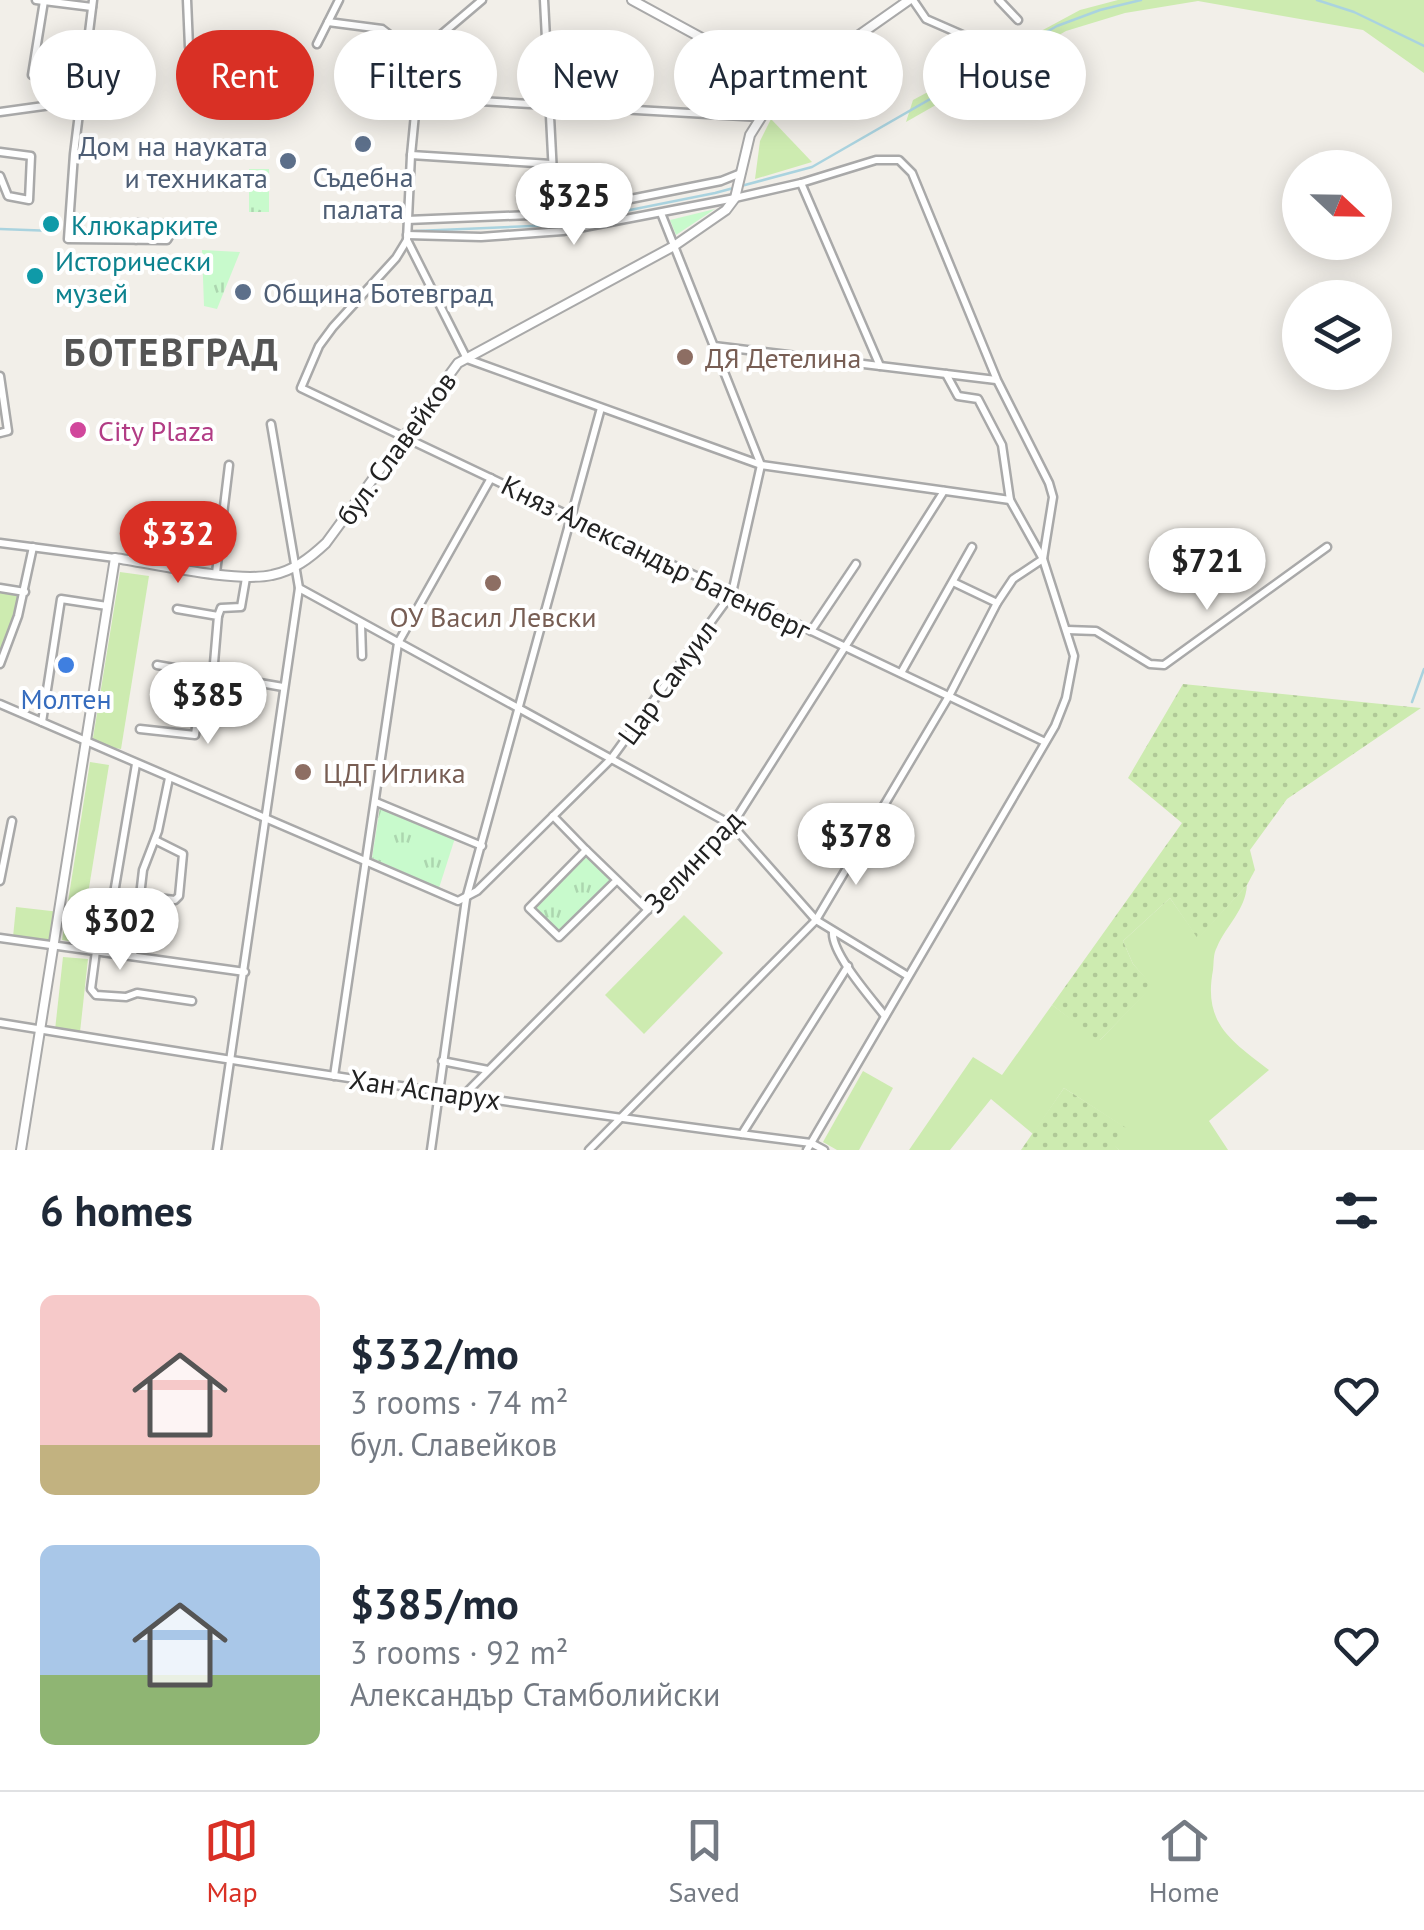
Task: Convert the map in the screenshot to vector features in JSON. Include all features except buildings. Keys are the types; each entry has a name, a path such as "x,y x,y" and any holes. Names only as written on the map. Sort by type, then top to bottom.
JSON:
{"street":[{"path":"36,0 92,3 68,239 136,240 167,240 173,230 164,224 136,223 136,240"},
{"path":"187,0 188,30"},
{"path":"316,44 338,0"},
{"path":"482,0 436,39 424,54 418,72 407,238 467,359 761,465 1010,500"},
{"path":"544,0 545,30"},
{"path":"632,0 687,30"},
{"path":"868,30 911,0 926,19 952,30"},
{"path":"999,0 1018,20"},
{"path":"42,30 48,1"},
{"path":"328,22 383,30"},
{"path":"0,112 30,108"},
{"path":"549,120 556,214"},
{"path":"736,195 750,135 758,120"},
{"path":"0,152 31,156 28,200 8,196 0,176"},
{"path":"411,155 551,164"},
{"path":"407,238 554,232 801,183 876,160 899,160 912,173 997,380 1053,497 1044,559 1013,579 996,603 949,696 816,920 589,1150"},
{"path":"408,220 556,214 741,177"},
{"path":"801,183 880,366"},
{"name":"бул. Славейков","path":"294,568 326,544 451,371 674,246 726,210 736,195"},
{"path":"661,213 761,465"},
{"name":"Княз Александър Батенберг","path":"407,238 396,258 326,336 301,388 1045,742"},
{"path":"714,346 997,380"},
{"path":"824,1150 809,1147 1045,742 1066,698 1074,656 1044,559 1010,500 1002,445 978,400 958,396 946,374"},
{"path":"0,376 4,432"},
{"path":"431,1150 466,899 601,408"},
{"path":"217,1150 299,588 271,424"},
{"path":"216,573 229,464"},
{"name":"Цар Самуил","path":"466,899 611,759 732,593 761,465"},
{"path":"334,1076 398,643 491,478"},
{"name":"Зелинград","path":"464,1095 732,825 944,491"},
{"path":"0,542 246,578 294,568"},
{"path":"900,672 972,547"},
{"path":"1066,630 1096,630 1150,664 1169,664 1327,547"},
{"path":"1,658 25,592 33,548"},
{"path":"21,1150 115,558"},
{"path":"811,630 856,564"},
{"path":"213,674 218,616 221,608 242,607 246,578"},
{"path":"952,582 996,603"},
{"path":"0,588 25,592"},
{"path":"299,588 732,825 816,920 908,976"},
{"path":"42,722 61,600 108,606"},
{"path":"177,610 218,616"},
{"path":"362,623 362,656"},
{"path":"157,665 282,687"},
{"path":"140,729 194,735 203,673"},
{"path":"0,704 458,901 466,899"},
{"path":"136,764 92,989 96,994 126,997 137,993 192,1001"},
{"path":"133,956 143,870 155,840 169,778"},
{"path":"376,802 482,846"},
{"path":"553,816 648,910"},
{"path":"0,881 12,821"},
{"path":"140,896 175,900 179,896 183,854 155,840"},
{"path":"586,850 529,908 559,937 617,880"},
{"path":"833,932 832,940 848,966 885,1016"},
{"path":"0,938 245,972"},
{"path":"742,1134 848,966"},
{"name":"Хан Аспарух","path":"0,1023 809,1147"},
{"path":"442,1061 489,1070"}],"green space":[{"path":"1118,0 1424,0 1424,73 1363,30 1198,1 1125,13 1069,30 1043,30 1080,10"},
{"path":"923,95 923,112 906,122 913,100"},
{"path":"772,120 812,162 755,179 760,141"},
{"path":"249,169 269,169 269,212 249,212"},
{"path":"715,209 676,235 670,220"},
{"path":"202,250 240,252 217,309 204,306"},
{"path":"120,572 149,576 121,749 92,744"},
{"path":"0,589 23,593 3,653 0,652"},
{"path":"1183,684 1421,708 1287,799 1250,850 1255,870 1247,885 1198,939 1170,898 1123,941 1133,964 1153,986 1099,1041 1052,1005 1182,823 1128,778"},
{"path":"90,762 109,765 80,943 62,940"},
{"path":"380,807 455,838 439,888 372,858"},
{"path":"586,855 611,880 558,932 533,907"},
{"path":"1247,885 1243,902 1215,952 1212,1004 1223,1029 1269,1070 1209,1121 1228,1150 1119,1150 1113,1145 1127,1129 1064,1088 1033,1134 991,1099 950,1150 909,1150 973,1057 1002,1075 1052,1005 1100,1040 1152,986 1133,964 1123,941 1170,898 1198,938"},
{"path":"16,907 60,912 57,942 13,937"},
{"path":"684,915 723,953 644,1034 605,995"},
{"path":"63,957 88,959 80,1032 55,1030"},
{"path":"863,1071 893,1088 859,1150 837,1150 823,1142"},
{"path":"1064,1088 1128,1129 1114,1145 1119,1150 1021,1150"}],"waterway":[{"path":"416,231 555,225 715,193 812,167 1057,26 1141,0"},
{"path":"1317,0 1354,12 1424,46"},
{"path":"0,229 54,231"},
{"path":"1412,702 1424,669"}],"place":[{"name":"Съдебна палата","path":"363,144"},
{"name":"Дом на науката и техниката","path":"288,161"},
{"name":"Клюкарките","path":"51,224"},
{"name":"Исторически музей","path":"35,276"},
{"name":"Община Ботевград","path":"243,292"},
{"name":"ДЯ Детелина","path":"685,357"},
{"name":"City Plaza","path":"78,430"},
{"name":"ОУ Васил Левски","path":"493,583"},
{"name":"Молтен","path":"66,665"},
{"name":"ЦДГ Иглика","path":"303,772"}],"district":[{"name":"БОТЕВГРАД","path":"172,351"}]}
